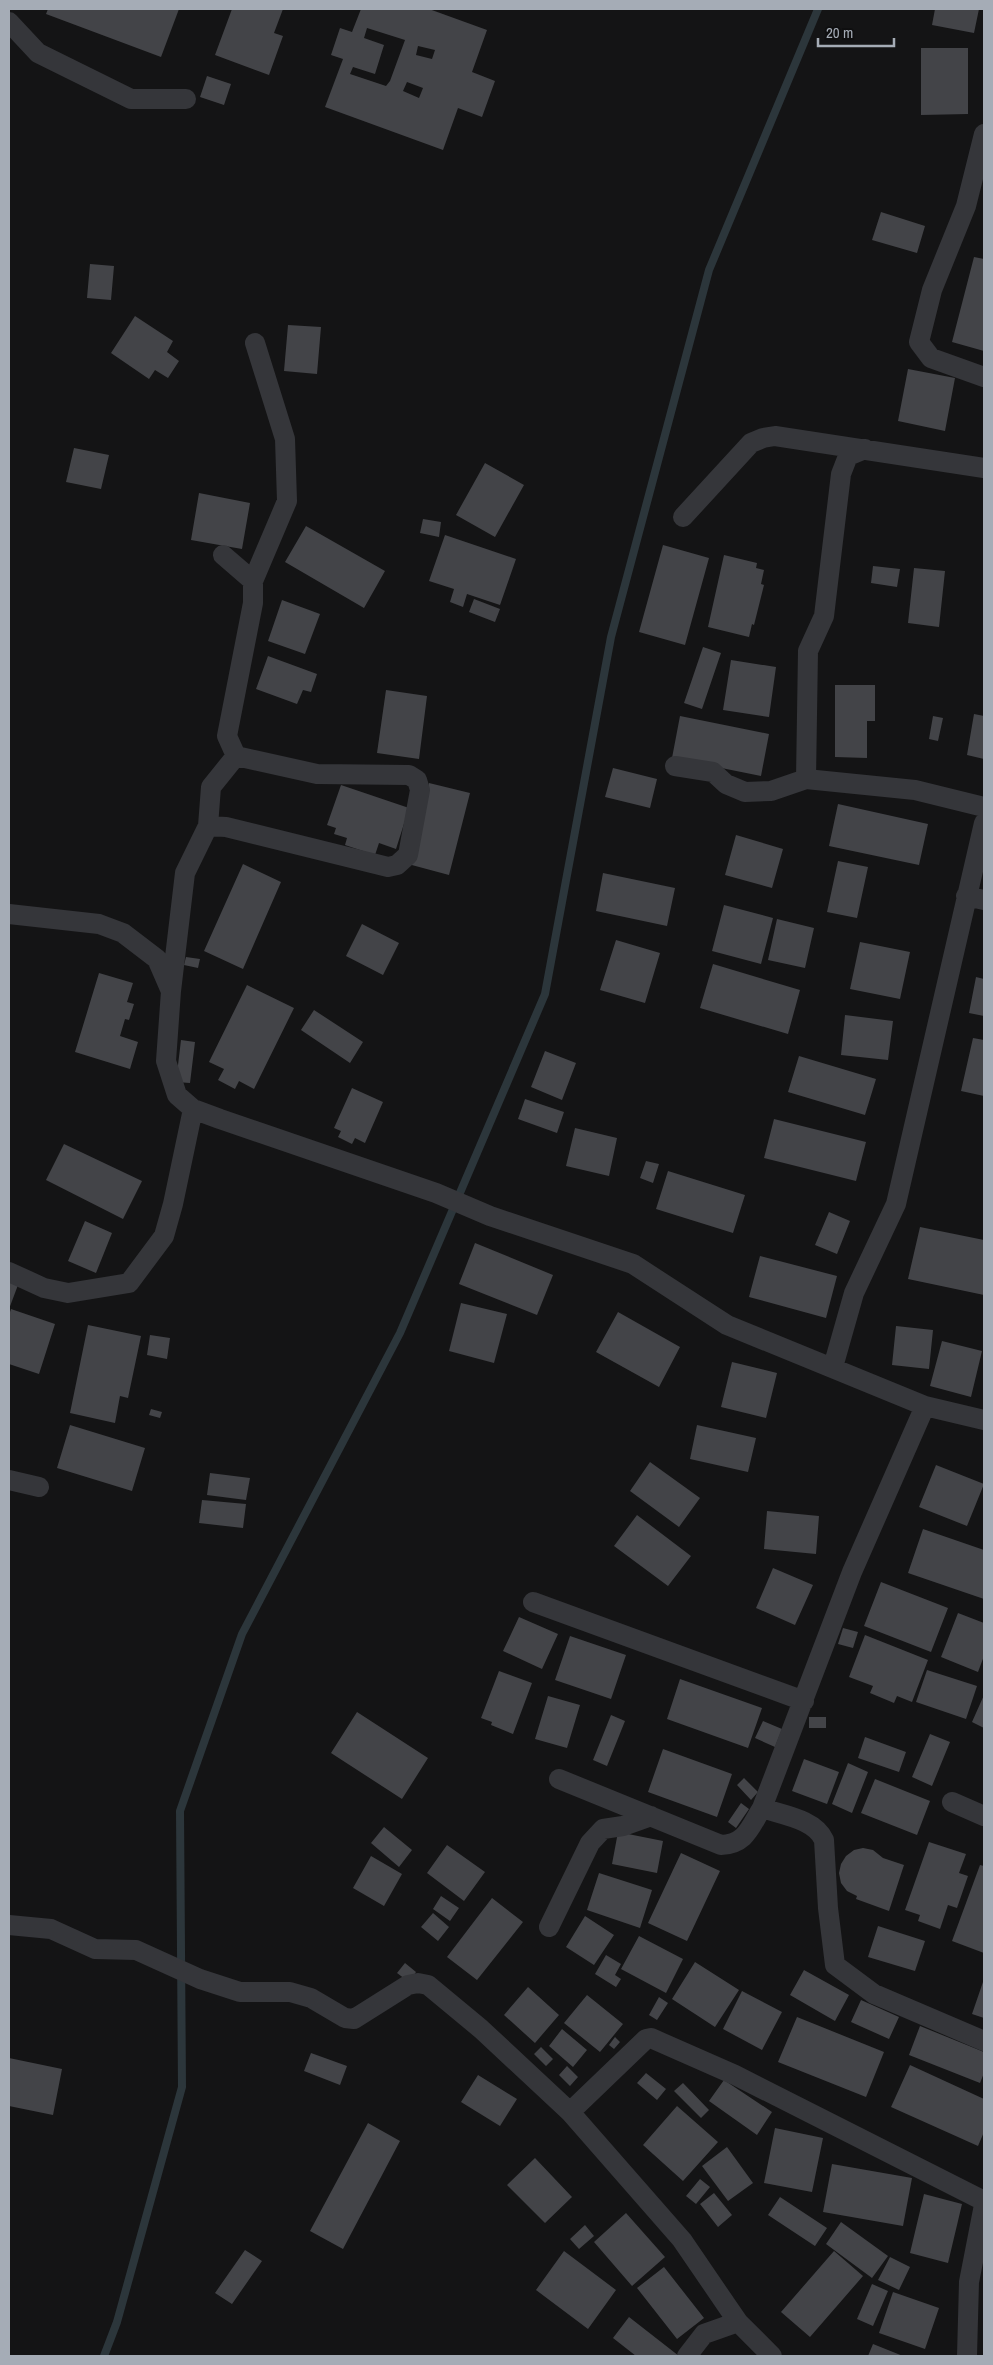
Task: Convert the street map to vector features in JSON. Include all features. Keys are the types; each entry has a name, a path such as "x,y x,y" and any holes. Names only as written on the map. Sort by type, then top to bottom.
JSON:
{"street":[{"path":"9,22 38,53 131,99 186,99"},
{"path":"984,134 966,206 932,290 919,342 931,358 984,377"},
{"path":"236,756 227,736 253,603 253,581 287,501 285,439 255,342"},
{"path":"683,517 750,442 762,438 775,436 984,468"},
{"path":"806,779 808,651 824,616 842,474 848,456 865,449"},
{"path":"223,555 253,581"},
{"path":"236,756 211,787 208,826 185,873 171,991 166,1061 177,1095 193,1109 436,1193 490,1216 633,1264 727,1325 926,1406 984,1420"},
{"path":"208,826 226,826 388,867 397,865 408,855 420,790 417,780 409,775 317,774 236,756"},
{"path":"674,766 713,772 726,784 745,792 770,791 806,779 915,790 984,807"},
{"path":"832,1367 854,1293 896,1204 975,898 984,823"},
{"path":"9,914 99,924 123,933 157,959 171,991"},
{"path":"9,1272 44,1288 68,1292 129,1283 164,1236 173,1204 193,1109"},
{"path":"559,1779 721,1845 734,1844 745,1836 762,1808 852,1572 926,1406"},
{"path":"9,1480 39,1487"},
{"path":"533,1602 804,1701"},
{"path":"952,1802 984,1816"},
{"path":"762,1808 812,1825 820,1830 824,1840 828,1908 835,1965 874,1994 984,2041"},
{"path":"549,1927 590,1843 604,1829 623,1826 650,1816"},
{"path":"9,1924 51,1928 95,1949 136,1950 200,1979 240,1992 297,1994 311,1998 345,2018 354,2019 408,1985 418,1983 428,1985 481,2029 570,2112 682,2240 738,2322 772,2356"},
{"path":"570,2112 646,2039 651,2038 735,2075 984,2201"},
{"path":"973,2346 969,2282 984,2205"},
{"path":"687,2356 704,2334 738,2322"}],"building":[{"path":"48,9 179,9 161,57 46,14"},
{"path":"232,9 283,9 274,33 283,36 269,75 215,55"},
{"path":"361,9 429,9 487,30 472,72 495,81 482,117 458,108 443,150 325,107 343,59 331,55 340,28 352,32","holes":["367,28 405,40 390,81 386,86 350,74 353,67 375,74 384,45 364,38","418,46 435,50 432,59 416,55","407,82 423,88 419,98 403,91"]},
{"path":"935,9 979,9 974,33 932,25"},
{"path":"921,48 968,48 968,114 921,115"},
{"path":"207,76 231,84 224,105 200,97"},
{"path":"881,212 925,226 917,253 872,240"},
{"path":"974,257 984,259 984,351 952,342"},
{"path":"90,264 114,266 111,300 87,298"},
{"path":"135,316 173,341 167,352 179,361 168,378 155,370 149,379 111,353"},
{"path":"288,325 321,327 317,374 284,371"},
{"path":"908,369 955,378 945,431 898,421"},
{"path":"74,448 109,455 101,489 66,482"},
{"path":"485,463 524,485 495,537 456,515"},
{"path":"199,493 250,503 242,549 191,540"},
{"path":"423,519 441,522 439,537 420,533"},
{"path":"306,526 385,571 364,608 285,562"},
{"path":"445,535 516,559 500,605 467,594 463,607 450,602 454,589 429,581"},
{"path":"663,545 709,558 685,645 639,632"},
{"path":"724,555 757,563 756,568 764,570 761,584 764,585 749,637 708,627"},
{"path":"873,566 900,569 897,587 871,583"},
{"path":"914,568 945,571 939,627 908,623"},
{"path":"474,599 500,609 495,622 469,612"},
{"path":"282,600 320,614 305,654 268,641"},
{"path":"703,647 721,653 702,709 684,703"},
{"path":"268,656 317,674 311,692 303,690 297,704 256,689"},
{"path":"731,660 776,667 769,717 723,710"},
{"path":"835,685 875,685 875,721 867,721 867,758 835,757"},
{"path":"386,690 427,696 419,759 377,753"},
{"path":"974,714 984,716 984,759 967,755"},
{"path":"680,716 769,734 761,776 672,758"},
{"path":"933,716 943,718 938,741 929,739"},
{"path":"613,768 657,779 650,808 605,797"},
{"path":"429,783 470,793 449,875 408,864"},
{"path":"341,785 409,808 396,849 379,843 375,855 345,845 347,838 334,834 336,828 327,825"},
{"path":"838,804 928,824 919,865 829,846"},
{"path":"736,835 783,849 772,888 725,875"},
{"path":"838,861 868,867 857,918 827,912"},
{"path":"243,864 281,882 243,969 204,951"},
{"path":"603,873 675,888 667,926 596,911"},
{"path":"724,905 773,918 761,964 712,951"},
{"path":"777,919 814,928 805,968 768,960"},
{"path":"362,924 399,943 383,975 346,956"},
{"path":"616,940 660,953 645,1003 600,990"},
{"path":"860,942 910,952 900,999 850,989"},
{"path":"186,957 200,959 198,968 184,965"},
{"path":"713,964 800,990 788,1034 700,1008"},
{"path":"99,973 133,983 127,1002 134,1004 129,1020 125,1019 120,1036 138,1042 130,1069 75,1052"},
{"path":"976,977 984,979 984,1016 969,1013"},
{"path":"247,985 294,1008 254,1089 239,1081 235,1089 218,1080 224,1069 209,1062"},
{"path":"314,1010 363,1042 350,1063 301,1030"},
{"path":"845,1015 893,1021 888,1060 841,1055"},
{"path":"973,1038 984,1040 984,1096 961,1091"},
{"path":"181,1040 195,1042 190,1083 176,1082"},
{"path":"545,1051 576,1063 562,1100 531,1087"},
{"path":"799,1056 876,1079 865,1115 788,1092"},
{"path":"352,1088 383,1102 365,1143 355,1138 352,1144 338,1137 341,1131 334,1128"},
{"path":"525,1099 564,1112 557,1133 518,1119"},
{"path":"774,1119 866,1142 856,1181 764,1158"},
{"path":"575,1128 617,1138 609,1176 566,1166"},
{"path":"64,1144 142,1181 123,1219 46,1180"},
{"path":"646,1161 659,1164 653,1183 640,1178"},
{"path":"668,1171 745,1195 733,1233 656,1209"},
{"path":"829,1212 850,1221 837,1254 815,1245"},
{"path":"85,1221 112,1233 96,1273 68,1261"},
{"path":"920,1227 984,1240 984,1295 908,1279"},
{"path":"475,1243 553,1275 537,1315 459,1284"},
{"path":"760,1256 837,1276 826,1318 749,1297"},
{"path":"9,1282 18,1285 9,1309"},
{"path":"461,1303 507,1314 494,1363 449,1351"},
{"path":"11,1309 55,1324 39,1374 9,1364 9,1315"},
{"path":"618,1312 680,1347 659,1387 596,1352"},
{"path":"88,1325 141,1336 128,1398 120,1396 115,1423 70,1413"},
{"path":"896,1326 933,1330 929,1369 892,1365"},
{"path":"150,1335 170,1338 167,1359 147,1355"},
{"path":"942,1341 982,1351 971,1397 930,1386"},
{"path":"732,1362 777,1373 766,1418 721,1407"},
{"path":"151,1409 162,1412 160,1418 149,1415"},
{"path":"70,1425 145,1448 132,1491 57,1468"},
{"path":"697,1425 756,1438 748,1472 690,1459"},
{"path":"650,1462 700,1498 679,1527 630,1491"},
{"path":"936,1465 984,1484 967,1526 919,1507"},
{"path":"210,1473 250,1478 246,1500 207,1495"},
{"path":"202,1500 246,1504 243,1528 199,1523"},
{"path":"767,1511 819,1516 816,1554 764,1549"},
{"path":"637,1515 691,1556 668,1586 614,1546"},
{"path":"923,1529 984,1550 984,1599 908,1573"},
{"path":"773,1568 813,1585 795,1625 756,1608"},
{"path":"881,1582 948,1608 931,1652 864,1626"},
{"path":"958,1613 984,1623 984,1656 978,1672 941,1657"},
{"path":"519,1617 558,1634 542,1669 503,1651"},
{"path":"843,1628 858,1632 853,1648 838,1644"},
{"path":"865,1635 928,1660 912,1702 897,1696 894,1703 870,1693 873,1686 849,1677"},
{"path":"570,1636 626,1655 611,1699 555,1680"},
{"path":"927,1670 977,1686 966,1719 916,1702"},
{"path":"499,1671 532,1683 513,1734 491,1725 492,1722 481,1718"},
{"path":"680,1679 762,1708 748,1748 667,1719"},
{"path":"984,1695 984,1728 972,1722"},
{"path":"548,1696 580,1705 567,1748 535,1739"},
{"path":"357,1712 428,1758 402,1799 331,1753"},
{"path":"611,1715 625,1721 607,1766 593,1760"},
{"path":"809,1717 826,1717 826,1728 809,1728"},
{"path":"763,1721 782,1729 775,1747 755,1738"},
{"path":"930,1734 950,1742 932,1786 912,1777"},
{"path":"865,1737 906,1752 899,1772 858,1758"},
{"path":"663,1749 732,1774 717,1817 648,1792"},
{"path":"804,1759 839,1772 827,1804 792,1791"},
{"path":"848,1763 868,1772 852,1813 832,1804"},
{"path":"744,1778 758,1792 751,1800 737,1785"},
{"path":"875,1779 930,1801 917,1835 861,1813"},
{"path":"741,1803 749,1809 736,1828 728,1822"},
{"path":"384,1827 412,1850 399,1867 371,1843"},
{"path":"618,1832 663,1841 657,1873 612,1864"},
{"path":"929,1842 966,1854 959,1873 968,1876 957,1908 948,1905 940,1929 918,1921 920,1915 905,1910"},
{"path":"447,1845 485,1872 464,1901 427,1873"},
{"path":"863,1848 873,1850 883,1858 904,1865 889,1911 856,1899 857,1896 847,1891 841,1883 839,1873 841,1864 846,1856 854,1850"},
{"path":"681,1853 720,1871 687,1941 648,1923"},
{"path":"371,1856 402,1874 384,1906 353,1888"},
{"path":"980,1865 984,1866 984,1953 952,1941"},
{"path":"599,1873 652,1890 640,1928 587,1910"},
{"path":"441,1896 459,1908 450,1921 433,1909"},
{"path":"492,1898 523,1922 477,1980 447,1957"},
{"path":"433,1913 449,1927 438,1941 421,1927"},
{"path":"585,1916 614,1935 594,1965 566,1947"},
{"path":"878,1926 925,1941 915,1971 868,1957"},
{"path":"639,1936 683,1959 666,1993 621,1969"},
{"path":"606,1955 621,1964 615,1975 621,1979 616,1987 595,1974"},
{"path":"695,1962 739,1990 715,2027 672,1999"},
{"path":"405,1963 416,1972 409,1982 397,1973"},
{"path":"804,1970 849,1995 835,2021 790,1995"},
{"path":"984,1979 984,2018 972,2014"},
{"path":"528,1987 559,2015 535,2043 504,2015"},
{"path":"742,1991 782,2012 762,2050 723,2029"},
{"path":"587,1995 623,2024 600,2052 564,2023"},
{"path":"659,1997 668,2003 657,2020 649,2015"},
{"path":"861,2000 899,2017 889,2039 851,2022"},
{"path":"797,2017 884,2052 866,2097 778,2062"},
{"path":"920,2026 984,2052 984,2073 980,2083 909,2055"},
{"path":"562,2029 587,2050 573,2067 549,2046"},
{"path":"615,2037 620,2042 614,2049 609,2045"},
{"path":"541,2047 553,2059 546,2066 534,2054"},
{"path":"311,2053 347,2066 340,2085 304,2071"},
{"path":"9,2058 62,2069 53,2115 9,2106"},
{"path":"910,2065 984,2099 984,2132 978,2146 891,2107"},
{"path":"567,2066 578,2077 570,2086 559,2075"},
{"path":"646,2073 666,2089 657,2100 637,2083"},
{"path":"478,2075 517,2099 500,2126 461,2102"},
{"path":"724,2080 772,2112 757,2135 709,2101"},
{"path":"683,2083 709,2110 701,2118 674,2091"},
{"path":"677,2106 718,2142 683,2181 643,2145"},
{"path":"368,2123 400,2141 343,2249 310,2231"},
{"path":"775,2128 823,2138 812,2192 764,2183"},
{"path":"727,2147 753,2183 728,2201 702,2166"},
{"path":"535,2158 572,2197 545,2223 507,2185"},
{"path":"832,2164 912,2178 903,2226 823,2212"},
{"path":"700,2179 710,2187 696,2204 686,2196"},
{"path":"714,2193 732,2215 718,2227 700,2204"},
{"path":"924,2194 962,2204 948,2263 910,2253"},
{"path":"780,2197 827,2228 815,2246 768,2215"},
{"path":"626,2213 665,2257 632,2286 594,2242"},
{"path":"841,2222 888,2256 872,2278 826,2244"},
{"path":"585,2225 594,2236 579,2249 570,2239"},
{"path":"245,2250 262,2261 232,2304 215,2293"},
{"path":"564,2251 616,2290 588,2329 536,2290"},
{"path":"834,2251 863,2276 810,2337 781,2312"},
{"path":"890,2257 910,2267 899,2290 878,2280"},
{"path":"664,2267 704,2318 677,2339 637,2288"},
{"path":"872,2284 888,2291 873,2326 857,2319"},
{"path":"893,2292 939,2308 925,2349 879,2333"},
{"path":"629,2317 679,2356 636,2356 613,2338"},
{"path":"873,2344 903,2356 868,2356"}],"waterway":[{"path":"104,2356 117,2322 182,2087 180,1811 242,1634 400,1333 545,994 611,637 709,270 818,9"}]}
